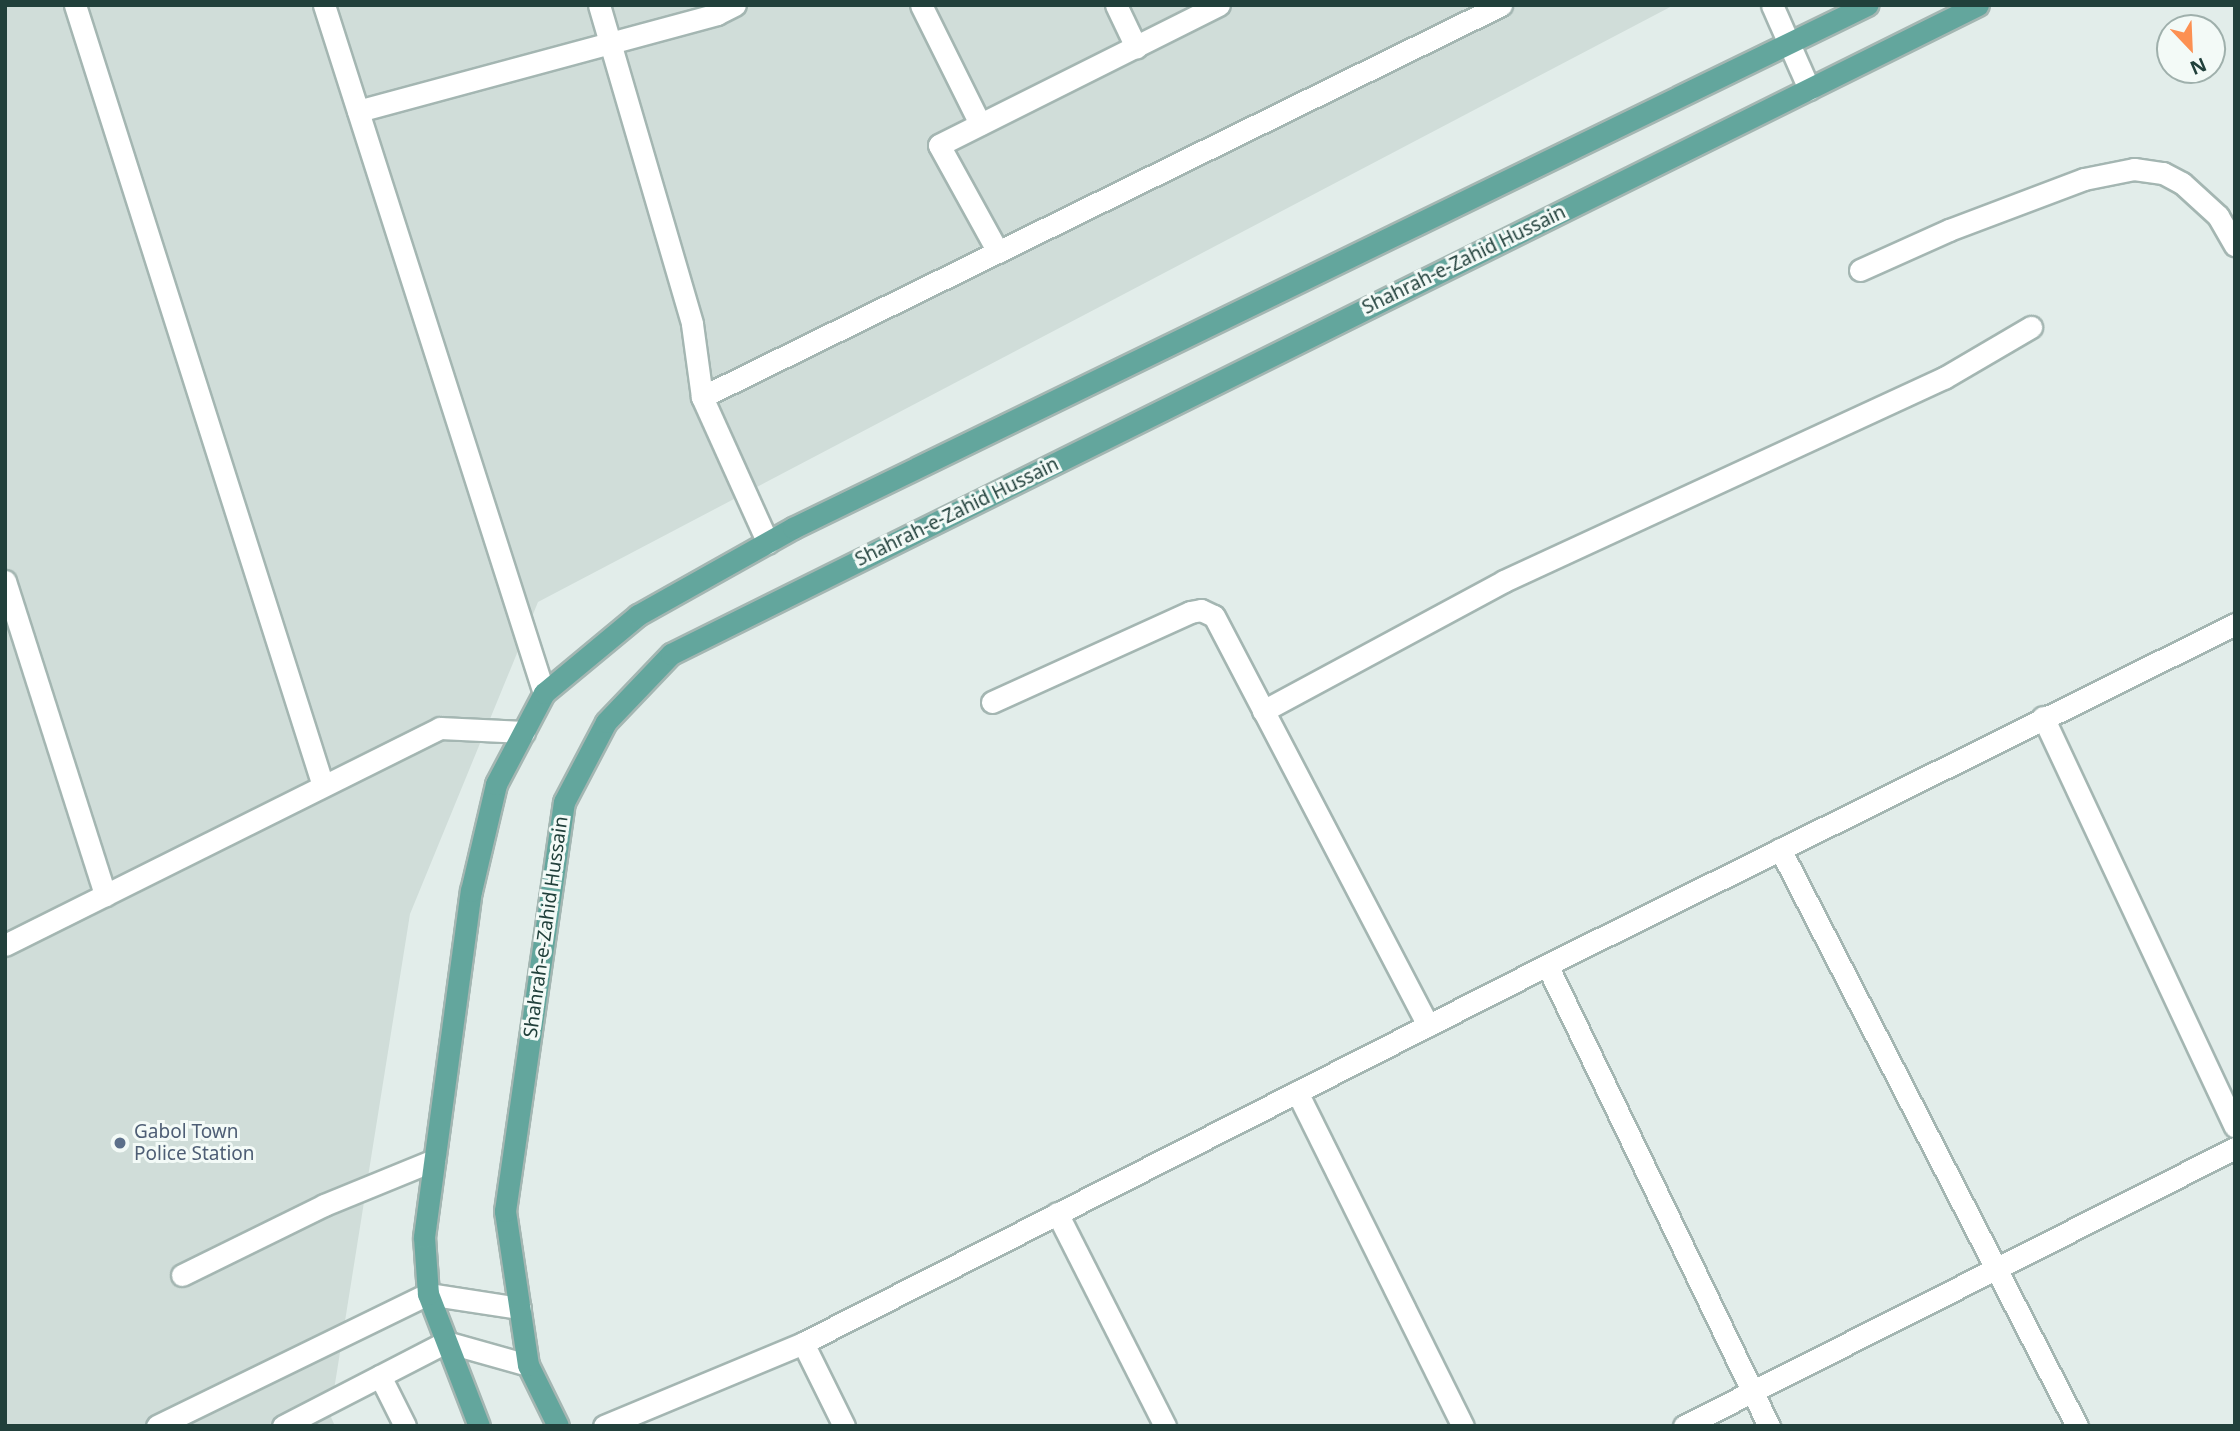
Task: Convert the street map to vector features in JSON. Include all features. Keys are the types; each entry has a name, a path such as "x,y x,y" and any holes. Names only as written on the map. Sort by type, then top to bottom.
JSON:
{"main road":[{"path":"479,1426 428,1294 424,1237 471,891 496,784 544,694 638,615 768,543 1867,5"},
{"name":"Shahrah-e-Zahid Hussain","path":"558,1426 528,1365 505,1212 564,802 606,722 671,654 1809,89 1963,8"}],"street":[{"path":"75,5 323,786"},
{"path":"324,5 544,694"},
{"path":"599,5 692,324 702,397 768,543"},
{"path":"358,111 717,14 735,5"},
{"path":"921,5 980,124"},
{"path":"1116,5 1136,47"},
{"path":"998,252 939,145 1219,5"},
{"path":"702,397 1501,5"},
{"path":"1772,5 1809,89"},
{"path":"1860,270 1949,230 2084,179 2134,169 2163,173 2182,183 2218,216 2235,245"},
{"path":"1263,711 1504,581 1944,378 2031,327"},
{"path":"5,581 105,895"},
{"path":"992,702 1201,610 1213,616 1428,1026"},
{"path":"604,1426 803,1343 1547,965 2235,624"},
{"path":"2043,717 2235,1126"},
{"path":"5,944 440,728 524,732"},
{"path":"1780,849 2077,1426"},
{"path":"1547,965 1769,1426"},
{"path":"1297,1092 1463,1426"},
{"path":"1684,1426 2235,1148"},
{"path":"182,1275 324,1205 434,1160"},
{"path":"1058,1213 1165,1426"},
{"path":"157,1426 428,1294 520,1308"},
{"path":"283,1426 446,1342 528,1365"},
{"path":"803,1343 844,1426"},
{"path":"380,1376 405,1426"}],"shaded area":[{"path":"5,5 1674,5 538,602 410,914 330,1415 335,1426 5,1426"}],"place":[{"name":"Gabol Town Police Station","path":"120,1143"}]}
